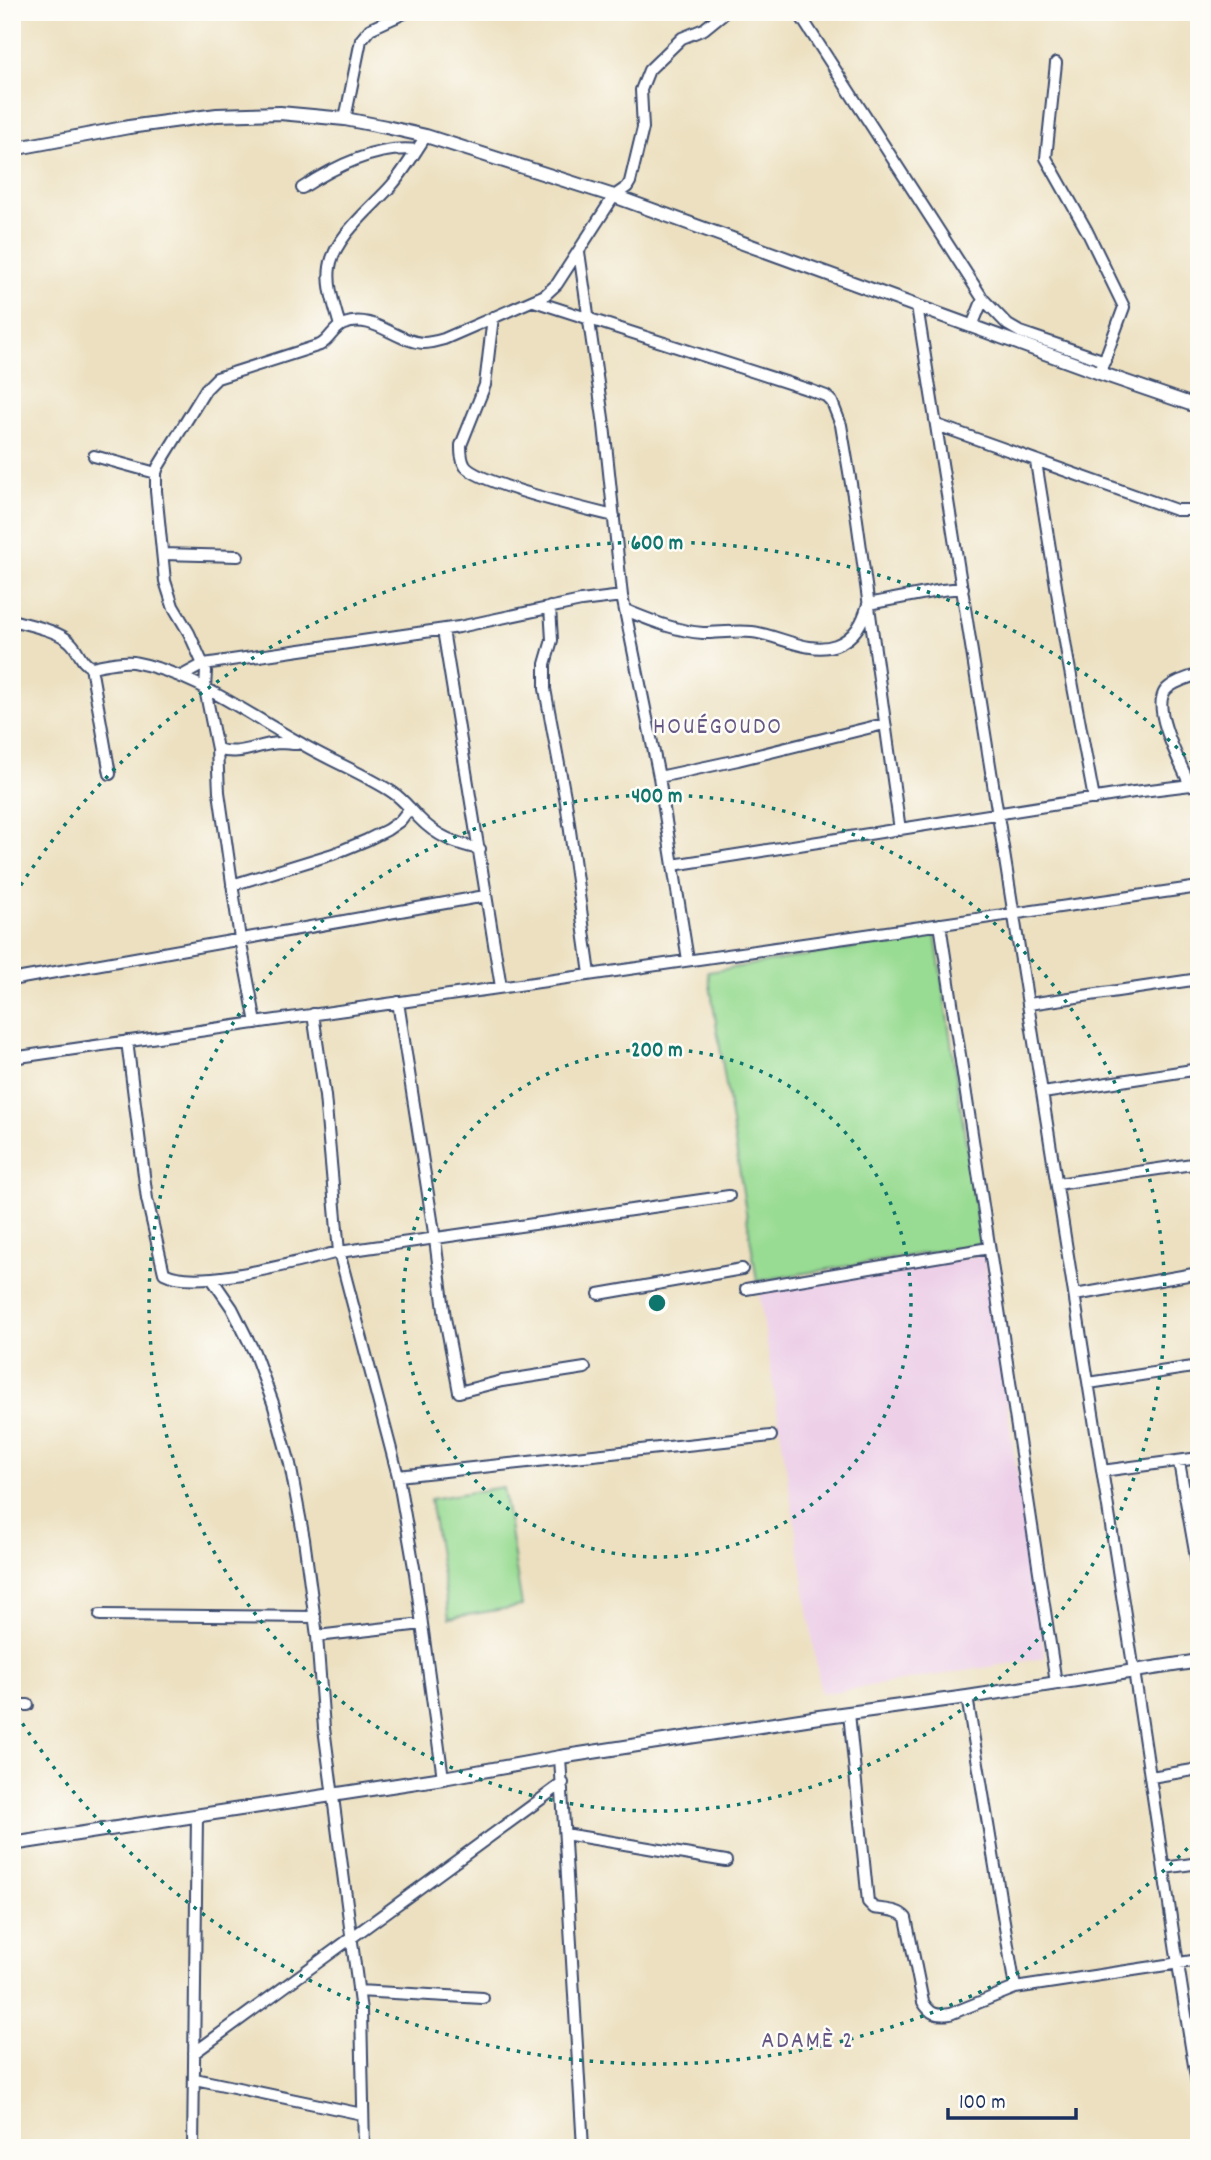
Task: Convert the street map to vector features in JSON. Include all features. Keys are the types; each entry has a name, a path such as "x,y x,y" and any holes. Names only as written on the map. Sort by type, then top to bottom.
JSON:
{"street":[{"path":"345,119 361,40 370,29 407,12"},
{"path":"256,1023 232,885 219,792 217,749 205,689 207,677 204,664 167,593 157,512 156,473 212,380 320,345 340,326 366,321 411,341 431,343 545,295 557,284 614,196 627,187 643,128 641,90 649,70 682,38 713,23 725,12"},
{"path":"798,12 983,299 1008,326 1199,407"},
{"path":"1056,63 1046,158 1087,231 1124,307 1102,367"},
{"path":"12,149 141,125 216,116 279,113 345,119 426,136 614,196 972,326 1102,367"},
{"path":"340,326 329,277 335,251 349,231 393,183 426,136"},
{"path":"302,188 334,169 357,160 397,149 416,150"},
{"path":"579,251 622,596 659,777 688,960"},
{"path":"972,326 983,299"},
{"path":"534,301 826,396 832,402 841,425 856,513 900,830"},
{"path":"917,306 1135,1671 1176,1963 1195,2055 1199,2095"},
{"path":"493,317 485,386 461,445 465,466 486,478 522,491 614,516"},
{"path":"937,425 1177,510 1192,510 1199,505"},
{"path":"94,456 156,473"},
{"path":"1036,462 1094,799"},
{"path":"163,554 238,556"},
{"path":"869,604 963,588"},
{"path":"180,677 204,664 443,629 550,607 622,596"},
{"path":"625,610 688,632 750,631 811,647 825,648 850,638 858,629 869,604"},
{"path":"550,607 552,640 545,664 545,689 566,802 590,974"},
{"path":"12,620 62,636 74,646 83,663 91,667 132,662 180,677 205,689 301,744 390,790 439,835 480,849"},
{"path":"443,629 501,987"},
{"path":"91,667 110,774"},
{"path":"673,865 1195,785 1170,738 1161,701 1165,691 1175,683 1199,674"},
{"path":"659,777 884,724"},
{"path":"217,749 239,752 279,743 301,744"},
{"path":"232,885 333,854 367,840 400,821 410,808"},
{"path":"12,1058 1199,887"},
{"path":"12,974 16,979 485,896"},
{"path":"940,924 1056,1683"},
{"path":"1029,1004 1199,979"},
{"path":"398,1002 445,1318 459,1392 502,1381 585,1368"},
{"path":"313,1014 325,1096 339,1252 398,1476 415,1573 443,1778"},
{"path":"127,1041 147,1199 162,1270 174,1277 212,1279 339,1252 729,1196"},
{"path":"1043,1093 1199,1069"},
{"path":"1057,1184 1199,1163"},
{"path":"746,1289 989,1248"},
{"path":"600,1294 742,1269"},
{"path":"1074,1294 1199,1273"},
{"path":"212,1279 232,1308 254,1352 273,1403 290,1464 304,1539 315,1616 324,1728 358,1991 363,2048 364,2148"},
{"path":"1088,1383 1199,1366"},
{"path":"398,1476 771,1436"},
{"path":"1102,1471 1199,1458"},
{"path":"1179,1462 1199,1574"},
{"path":"100,1615 315,1616"},
{"path":"317,1636 422,1624"},
{"path":"12,1844 443,1778 560,1757 1199,1661"},
{"path":"967,1697 1015,1988"},
{"path":"12,1705 28,1705"},
{"path":"849,1713 868,1902 874,1909 897,1911 906,1918 923,2002 928,2011 940,2016 1015,1988 1199,1960"},
{"path":"560,1757 583,2148"},
{"path":"1151,1777 1199,1769"},
{"path":"194,2053 563,1783"},
{"path":"193,2148 197,1816"},
{"path":"565,1833 726,1861"},
{"path":"1164,1868 1199,1863"},
{"path":"358,1991 482,1997"},
{"path":"195,2079 362,2114"}],"shaded area":[{"path":"984,1255 1045,1658 821,1694 759,1293"}],"green space":[{"path":"935,934 981,1244 757,1281 708,972"},
{"path":"503,1487 522,1606 449,1618 430,1499"}],"district":[{"name":"HOUÉGOUDO","path":"718,725"},
{"name":"ADAMÈ 2","path":"808,2039"}]}
